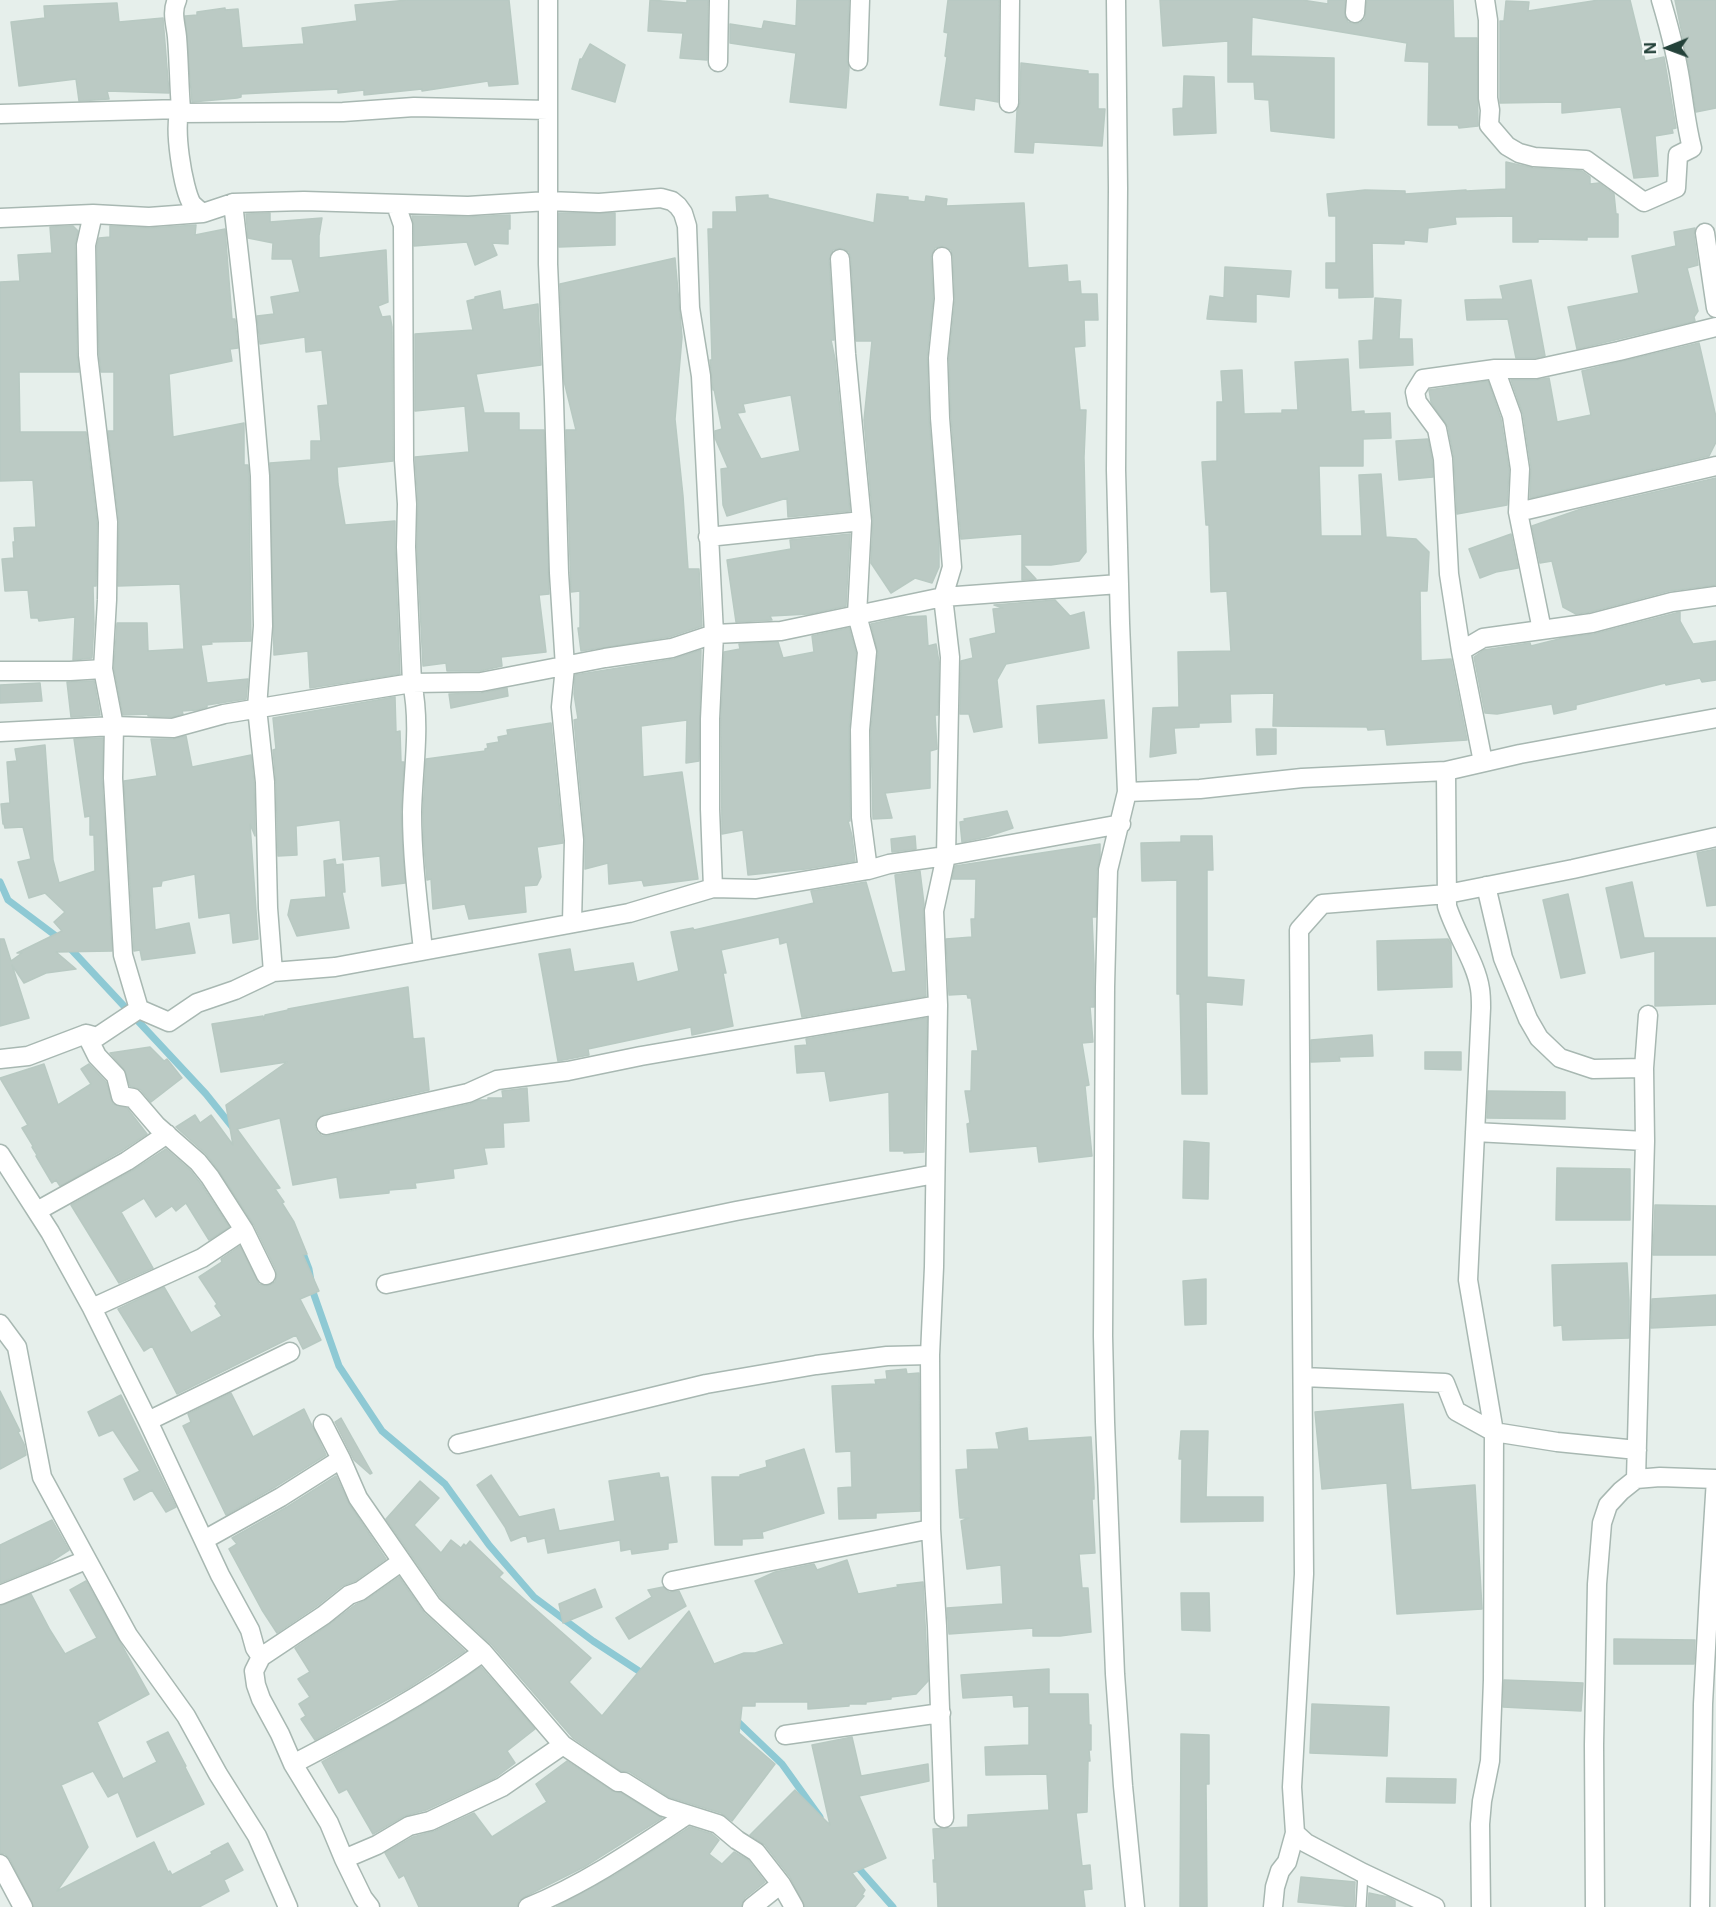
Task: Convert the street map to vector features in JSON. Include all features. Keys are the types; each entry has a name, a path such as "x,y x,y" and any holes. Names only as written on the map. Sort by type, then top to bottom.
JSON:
{"street":[{"path":"177,0 174,14 180,111 178,143 188,191 193,204 203,213"},
{"path":"548,0 548,264 559,573 565,667 561,707 574,840 572,922"},
{"path":"718,62 719,0"},
{"path":"858,61 860,0"},
{"path":"1009,103 1010,0"},
{"path":"1116,0 1118,188 1116,470 1127,792 1108,870 1103,1336 1115,1674 1135,1907"},
{"path":"1485,0 1488,20 1490,110 1488,125 1507,146 1519,153 1534,157 1586,160 1644,202 1676,188 1678,155 1692,148 1669,27 1661,0"},
{"path":"0,114 180,111 344,112 414,106 548,110"},
{"path":"0,218 93,214 149,217 203,213 234,203 304,201 485,206 548,201 599,203 667,198 672,201 683,213 687,226 690,308 701,376 714,634 710,718 713,888"},
{"path":"234,203 260,476 263,626 256,708 265,782 268,908 273,972"},
{"path":"396,205 403,225 406,547 412,683 417,705 412,812 414,864 423,950"},
{"path":"93,214 86,245 88,355 108,522 103,669 114,726 113,778 123,955 139,1010"},
{"path":"1705,233 1716,309"},
{"path":"942,256 944,299 938,358 940,418 952,567 943,597 950,657 946,856 934,911 938,1005 930,1355 931,1529 944,1818"},
{"path":"840,260 846,354 862,522 857,615 867,652 860,740 861,817 868,870"},
{"path":"1483,762 1461,651 1449,574 1443,459 1437,429 1418,402 1415,392 1423,379 1495,369 1536,369 1716,327"},
{"path":"1495,369 1512,416 1520,469 1518,512 1542,630"},
{"path":"1518,512 1716,466"},
{"path":"708,537 862,522"},
{"path":"0,732 114,726 173,728 224,714 412,683 481,682 605,658 672,648 714,634 781,632 943,597 1119,584"},
{"path":"1461,651 1483,638 1592,623 1672,602 1716,596"},
{"path":"0,671 103,669"},
{"path":"1127,792 1200,789 1302,778 1446,771 1716,718"},
{"path":"1446,771 1447,906 1451,922 1474,969 1480,988 1481,1008 1468,1280 1494,1432 1493,1680 1490,1761 1480,1824 1481,1907"},
{"path":"139,1010 169,1022 197,1003 235,990 273,972 335,968 629,913 713,888 756,889 1121,824"},
{"path":"1273,1907 1275,1887 1280,1871 1287,1862 1295,1833 1292,1787 1304,1574 1299,930 1322,904 1448,894 1716,837"},
{"path":"1486,886 1503,958 1528,1019 1539,1038 1560,1058 1593,1069 1644,1068"},
{"path":"326,1125 468,1093 497,1080 568,1071 641,1056 938,1005"},
{"path":"0,1059 28,1056 86,1034 97,1037 139,1010"},
{"path":"1636,1479 1645,1141 1644,1068 1648,1015"},
{"path":"86,1034 97,1056 116,1076 121,1096 133,1098 157,1126 198,1162 244,1230 266,1275"},
{"path":"1475,1132 1645,1141"},
{"path":"37,1211 127,1161 167,1134"},
{"path":"0,1154 37,1211 92,1308 250,1630 255,1648 261,1657"},
{"path":"387,1284 736,1211 935,1174"},
{"path":"92,1308 202,1258 244,1230"},
{"path":"0,1324 17,1347 42,1477 128,1635 186,1716 218,1774 257,1836 288,1907"},
{"path":"148,1422 290,1352"},
{"path":"458,1444 706,1384 816,1365 887,1356 930,1355"},
{"path":"1303,1377 1445,1383 1456,1411 1494,1432 1557,1442 1637,1450"},
{"path":"323,1424 358,1498 432,1605 483,1652 563,1745 618,1782 624,1782 663,1807 718,1824 756,1852 781,1884 794,1907"},
{"path":"204,1540 281,1497 341,1459"},
{"path":"1595,1907 1594,1744 1597,1596 1602,1523 1608,1505 1636,1479 1660,1477 1716,1479 1712,1592 1703,1704 1700,1907"},
{"path":"672,1581 931,1529"},
{"path":"0,1595 86,1560"},
{"path":"370,1907 344,1859 329,1823 293,1764 256,1685 254,1671 261,1657 324,1615 349,1595 360,1591 402,1562"},
{"path":"293,1764 372,1723 460,1669 483,1652"},
{"path":"785,1735 941,1713"},
{"path":"344,1859 378,1845 409,1826 430,1821 502,1787 563,1745"},
{"path":"528,1907 558,1895 605,1868 687,1815"},
{"path":"1295,1833 1306,1843 1363,1873 1436,1907"},
{"path":"0,1864 22,1907"},
{"path":"752,1907 781,1884"}],"lane":[{"path":"1361,1907 1363,1873"}],"building":[{"path":"408,0 509,0 518,84 489,86 488,81 422,91 422,89 364,95 364,90 338,93 338,89 241,94 241,97 237,98 192,102 185,16 225,8 225,10 238,9 242,48 304,44 302,28 357,21 355,5"},
{"path":"650,0 687,3 687,0 708,0 707,60 680,58 683,33 648,31"},
{"path":"797,0 849,0 847,61 849,68 846,108 790,102 796,53 730,43 730,24 762,29 764,21 796,26"},
{"path":"948,0 999,0 998,102 975,98 974,110 940,105 947,57 945,56 948,33 944,32"},
{"path":"1160,0 1302,0 1328,4 1328,0 1345,0 1345,17 1348,22 1355,24 1365,19 1367,0 1453,0 1454,38 1477,38 1478,126 1459,128 1458,125 1428,125 1429,62 1405,61 1407,43 1252,17 1251,56 1334,58 1334,138 1271,131 1269,100 1255,99 1254,82 1228,82 1228,41 1163,46"},
{"path":"1599,0 1630,0 1645,61 1664,57 1676,128 1672,129 1673,133 1655,136 1658,176 1634,178 1621,107 1562,113 1562,102 1500,103 1500,21 1504,21 1506,1 1529,2 1528,11"},
{"path":"1675,0 1716,0 1716,108 1696,112"},
{"path":"117,3 119,22 163,18 169,93 107,91 109,99 79,101 76,79 19,86 11,22 45,18 44,6"},
{"path":"590,44 625,65 615,102 572,89 580,59"},
{"path":"1021,63 1098,74 1098,109 1105,109 1102,146 1034,142 1033,153 1015,152"},
{"path":"1184,76 1214,77 1216,133 1174,135 1173,109 1183,108"},
{"path":"1506,162 1533,168 1582,171 1590,177 1590,184 1599,183 1614,194 1616,214 1618,214 1618,237 1587,237 1587,240 1538,239 1538,242 1513,242 1513,216 1455,217 1456,224 1428,228 1427,242 1404,240 1404,244 1372,243 1373,297 1339,298 1339,288 1326,288 1326,263 1336,263 1336,216 1329,216 1327,194 1365,190 1405,191 1405,194 1506,189"},
{"path":"877,194 908,197 908,200 925,202 926,196 947,199 946,206 1024,203 1028,268 1067,265 1068,282 1080,281 1081,294 1097,294 1098,320 1084,320 1085,346 1074,347 1080,410 1086,410 1084,457 1086,552 1079,561 1051,565 1023,565 1036,579 1022,580 1022,534 961,539 951,417 949,358 955,300 953,256 951,250 942,246 935,248 931,257 933,299 927,357 929,419 939,541 939,567 932,583 915,578 891,593 871,563 873,520 864,420 872,341 856,341 851,258 849,252 844,249 833,250 829,260 834,340 831,340 835,359 850,511 788,517 787,498 727,516 723,505 721,469 728,468 715,438 715,431 722,429 713,390 710,360 712,360 708,229 713,229 713,212 737,212 736,197 768,195 768,198 874,223","holes":["791,395 800,451 761,459 737,413 745,412 743,404"]},
{"path":"270,213 270,222 322,218 319,258 386,250 388,302 378,306 382,317 390,316 392,327 393,461 337,467 345,525 395,521 400,674 310,688 308,651 274,655 270,463 311,460 311,441 321,441 318,406 328,405 322,350 306,352 305,337 260,344 257,316 274,314 271,297 300,292 292,259 272,259 273,243 248,238 246,214"},
{"path":"559,213 615,213 615,245 559,247"},
{"path":"510,215 508,244 492,243 497,255 475,265 467,242 414,246 412,216"},
{"path":"196,225 195,235 225,229 232,319 235,319 238,348 230,349 232,361 169,374 173,437 244,423 244,465 248,465 249,477 251,641 211,642 212,644 201,645 207,683 248,679 246,699 182,711 183,714 172,717 148,716 148,714 123,715 114,668 117,623 147,623 148,651 184,649 180,584 118,586 119,521 108,431 114,431 114,372 101,372 97,246 99,238 110,237 110,226 150,228"},
{"path":"73,226 78,231 75,245 79,372 19,372 20,432 86,432 97,523 96,586 93,586 94,624 92,658 73,660 75,617 39,621 38,618 31,618 28,590 5,591 2,559 14,558 14,528 36,527 33,480 0,481 0,282 20,281 18,255 52,253 50,227"},
{"path":"1695,228 1698,265 1687,268 1698,311 1694,317 1695,321 1577,349 1568,307 1639,293 1632,256 1676,246 1674,232"},
{"path":"675,258 682,337 675,419 688,569 699,569 702,626 669,637 581,651 578,628 580,628 580,591 571,592 566,430 576,430 564,381 560,284"},
{"path":"1225,267 1291,271 1289,297 1256,294 1256,322 1207,319 1210,296 1224,298"},
{"path":"1531,280 1545,356 1516,358 1508,319 1467,320 1465,300 1503,299 1500,286"},
{"path":"500,291 503,310 538,304 541,365 476,374 484,413 519,413 519,430 544,430 549,594 539,595 546,652 501,657 502,666 480,671 447,671 446,663 423,666 415,457 469,452 465,406 415,411 415,334 473,330 467,301"},
{"path":"1375,298 1401,300 1399,339 1412,339 1413,365 1360,368 1359,341 1373,340"},
{"path":"1699,343 1716,417 1716,442 1709,456 1530,498 1531,467 1523,414 1511,380 1549,378 1557,422 1591,415 1582,371"},
{"path":"1348,359 1351,412 1390,413 1391,438 1363,439 1363,466 1319,466 1321,536 1362,536 1359,475 1381,474 1386,537 1416,539 1429,552 1427,591 1420,591 1421,661 1451,659 1467,740 1387,745 1385,729 1273,726 1274,693 1230,694 1231,722 1199,723 1199,727 1174,728 1176,753 1150,757 1153,708 1179,707 1178,652 1231,651 1227,591 1211,592 1209,525 1206,525 1202,462 1217,461 1217,402 1223,402 1221,371 1242,370 1244,414 1282,413 1282,410 1298,410 1295,362"},
{"path":"1488,381 1501,419 1509,470 1507,505 1457,514 1454,458 1448,427 1431,402 1429,390"},
{"path":"1428,439 1433,477 1399,480 1396,441"},
{"path":"1716,478 1716,585 1669,591 1590,612 1576,614 1563,607 1552,561 1540,563 1532,526 1581,509"},
{"path":"850,534 846,606 809,614 770,616 772,620 736,622 727,560 791,549 790,540"},
{"path":"1511,534 1518,568 1480,578 1469,549"},
{"path":"1055,600 1070,616 1084,612 1089,648 1006,664 997,680 1002,727 974,732 969,714 960,714 961,661 973,658 970,639 996,633 993,609 1003,608 994,605"},
{"path":"1680,612 1680,621 1693,644 1716,641 1716,680 1702,682 1700,678 1666,685 1665,683 1576,705 1576,709 1554,714 1552,704 1497,714 1485,713 1474,657 1484,650 1530,643 1531,646 1563,638 1594,634"},
{"path":"926,616 928,646 936,644 939,662 938,715 935,715 937,749 930,751 930,788 885,793 892,818 873,819 871,730 878,653 871,624 902,617"},
{"path":"849,628 856,653 849,729 850,821 848,821 855,861 748,875 743,830 722,834 721,719 724,652 740,649 739,644 778,642 783,658 814,652 812,636"},
{"path":"701,650 699,761 686,763 687,720 641,726 643,777 682,772 698,879 644,886 642,880 609,884 608,863 585,869 585,839 574,720 578,719 574,694 575,675 674,659"},
{"path":"94,681 100,715 71,717 67,682"},
{"path":"40,683 42,701 0,703 0,685"},
{"path":"507,688 508,696 451,708 449,694 481,693"},
{"path":"395,697 396,732 400,731 401,762 404,762 401,812 405,883 382,886 380,856 343,860 340,820 296,826 297,855 278,856 273,750 276,749 273,718"},
{"path":"1104,700 1107,738 1039,743 1037,706"},
{"path":"551,723 563,843 537,847 541,877 537,885 524,886 526,912 469,919 465,904 433,909 431,879 427,880 424,846 426,759 485,751 488,748 487,744 499,742 498,737 508,735 507,730"},
{"path":"1256,729 1276,729 1276,754 1257,755"},
{"path":"186,736 192,767 251,755 255,836 250,824 258,939 233,943 230,913 199,918 195,874 162,881 161,886 152,887 155,930 189,923 195,953 142,960 140,950 134,951 124,781 157,776 151,739 173,739"},
{"path":"103,738 102,779 112,951 56,952 76,969 46,973 24,983 12,965 29,1018 0,1026 0,939 4,939 11,961 22,953 17,953 62,931 54,922 65,912 45,893 29,898 18,862 31,859 23,827 5,828 3,824 1,804 10,803 7,762 17,761 15,749 45,745 53,860 59,883 95,871 94,835 90,835 90,816 85,817 74,739"},
{"path":"1007,811 1013,828 962,842 960,822 965,821 964,819"},
{"path":"915,836 916,849 892,852 891,839"},
{"path":"1181,836 1212,836 1213,870 1207,870 1207,977 1244,980 1242,1005 1206,1002 1207,1094 1182,1094 1180,994 1177,994 1177,880 1142,881 1141,843 1181,842"},
{"path":"1100,844 1096,917 1092,917 1094,1007 1090,1007 1093,1042 1082,1043 1089,1085 1085,1086 1092,1156 1039,1162 1037,1146 970,1152 967,1124 970,1123 965,1091 971,1091 972,1051 978,1051 971,998 968,998 967,994 949,995 946,939 972,937 971,919 975,919 976,879 952,879 955,866"},
{"path":"1716,849 1716,905 1707,906 1697,853"},
{"path":"335,859 336,865 343,864 345,892 342,892 349,928 297,936 288,915 291,900 326,897 324,861"},
{"path":"920,871 924,904 926,996 802,1017 787,942 780,944 779,937 721,950 733,1026 692,1035 691,1027 588,1049 589,1055 558,1061 539,954 570,949 574,972 633,963 637,982 679,971 671,932 693,928 694,930 814,903 811,891 866,882 892,973 906,971 895,875"},
{"path":"1632,882 1644,938 1716,938 1716,1004 1655,1006 1655,951 1621,958 1606,888"},
{"path":"1568,894 1585,973 1561,978 1543,900"},
{"path":"1448,939 1451,944 1452,987 1378,990 1377,941"},
{"path":"408,987 413,1039 424,1038 429,1090 324,1114 316,1121 317,1132 322,1136 328,1136 470,1104 479,1100 488,1100 488,1098 503,1098 502,1091 527,1088 529,1121 503,1123 504,1147 484,1148 487,1164 453,1169 454,1178 415,1183 416,1188 389,1190 389,1193 340,1198 337,1177 293,1185 280,1118 237,1129 280,1188 275,1189 294,1222 307,1254 303,1255 319,1291 300,1299 321,1340 303,1349 296,1335 177,1394 152,1346 144,1351 118,1309 164,1287 191,1333 222,1316 199,1277 222,1262 221,1259 240,1246 259,1284 270,1285 275,1282 277,1276 254,1225 219,1171 206,1154 176,1127 195,1115 200,1123 211,1115 233,1145 226,1105 287,1062 221,1072 212,1024 263,1016 264,1020 265,1015 288,1009"},
{"path":"927,1018 924,1152 890,1151 889,1092 830,1101 825,1071 797,1073 795,1046 807,1045 806,1039"},
{"path":"1372,1035 1373,1056 1339,1057 1340,1061 1311,1062 1311,1040"},
{"path":"150,1047 164,1061 167,1059 182,1078 151,1102 141,1090 130,1086 124,1069 110,1053"},
{"path":"1425,1052 1461,1052 1461,1070 1425,1069"},
{"path":"44,1064 58,1105 91,1084 81,1069 89,1064 106,1082 113,1104 127,1108 147,1134 60,1186 56,1180 52,1183 22,1128 28,1125 0,1078"},
{"path":"1488,1091 1565,1092 1565,1119 1487,1118"},
{"path":"1184,1141 1209,1143 1208,1199 1183,1198"},
{"path":"166,1149 190,1170 229,1227 209,1240 186,1203 176,1211 172,1206 156,1217 144,1198 121,1212 153,1268 119,1283 71,1205"},
{"path":"1557,1168 1630,1169 1630,1220 1556,1220"},
{"path":"1655,1205 1716,1206 1716,1255 1653,1255"},
{"path":"1627,1263 1629,1338 1563,1340 1562,1325 1554,1326 1552,1265"},
{"path":"1206,1279 1206,1324 1185,1325 1183,1281"},
{"path":"1716,1295 1716,1325 1651,1328 1652,1299"},
{"path":"906,1369 907,1374 919,1373 920,1511 876,1513 876,1518 839,1519 838,1488 852,1487 851,1451 836,1452 832,1386 876,1384 875,1380 887,1379 886,1371"},
{"path":"0,1391 20,1431 18,1432 26,1455 0,1469"},
{"path":"231,1393 253,1437 304,1409 326,1455 226,1515 183,1426 191,1422 188,1414"},
{"path":"121,1395 176,1507 166,1512 152,1490 134,1500 124,1479 140,1471 113,1430 99,1436 88,1412"},
{"path":"1403,1404 1411,1490 1475,1485 1482,1609 1397,1614 1387,1483 1322,1489 1315,1412"},
{"path":"341,1418 372,1473 370,1474 354,1460 335,1422"},
{"path":"1027,1428 1028,1441 1091,1437 1095,1553 1079,1554 1082,1588 1088,1588 1091,1632 1060,1636 1033,1636 1033,1628 949,1634 947,1608 1003,1604 1001,1565 967,1569 961,1521 969,1518 960,1518 956,1470 968,1469 967,1450 999,1449 996,1433"},
{"path":"1181,1431 1208,1431 1206,1497 1263,1497 1263,1521 1181,1522 1182,1459 1179,1459"},
{"path":"804,1449 824,1513 762,1532 763,1538 742,1539 742,1545 715,1545 712,1477 740,1477 740,1475 767,1467 766,1461"},
{"path":"659,1473 660,1478 668,1477 677,1542 668,1543 668,1549 632,1554 631,1549 621,1551 620,1540 548,1553 545,1538 528,1542 526,1535 511,1541 505,1527 477,1485 491,1475 519,1517 554,1509 559,1531 615,1521 609,1481"},
{"path":"336,1476 349,1504 386,1559 355,1581 342,1586 277,1633 229,1549 237,1544 232,1538"},
{"path":"420,1481 439,1498 414,1525 441,1553 451,1540 461,1548 470,1541 503,1573 499,1577 591,1658 569,1682 602,1716 689,1611 714,1664 744,1653 755,1653 784,1644 755,1581 775,1572 814,1564 817,1570 847,1560 858,1594 923,1582 928,1681 916,1694 866,1702 866,1704 808,1709 808,1702 755,1702 755,1706 742,1706 739,1733 775,1764 732,1821 721,1813 669,1797 630,1772 621,1771 573,1738 492,1645 441,1598 386,1519"},
{"path":"52,1520 69,1550 49,1563 0,1583 0,1545"},
{"path":"399,1577 424,1613 465,1651 408,1688 315,1740 301,1719 306,1716 299,1704 310,1697 298,1679 310,1672 295,1648"},
{"path":"86,1581 149,1694 97,1722 123,1779 157,1762 147,1742 168,1732 204,1804 137,1837 118,1792 108,1797 93,1771 61,1785 88,1847 57,1891 154,1842 168,1872 170,1871 172,1875 228,1843 243,1870 224,1880 229,1891 199,1907 34,1907 10,1859 0,1853 0,1606 31,1594 65,1654 97,1638 70,1590"},
{"path":"663,1587 669,1592 679,1591 686,1606 629,1639 616,1618 652,1597 648,1590"},
{"path":"595,1589 602,1607 563,1623 559,1604"},
{"path":"1181,1593 1209,1593 1210,1631 1182,1630"},
{"path":"1614,1639 1695,1640 1694,1664 1614,1664"},
{"path":"481,1667 535,1729 507,1751 515,1763 495,1778 426,1810 404,1816 373,1834 347,1789 339,1793 322,1762 420,1707"},
{"path":"1049,1669 1049,1694 1088,1694 1091,1750 1089,1750 1090,1761 1088,1761 1087,1812 1076,1813 1082,1866 1090,1865 1092,1889 1083,1890 1085,1907 938,1907 937,1882 934,1882 933,1829 968,1827 968,1815 1049,1810 1047,1774 986,1775 985,1747 1029,1745 1029,1706 1014,1707 1013,1695 963,1698 961,1675"},
{"path":"1504,1680 1583,1683 1581,1711 1503,1707"},
{"path":"1312,1704 1389,1707 1387,1756 1310,1753"},
{"path":"1181,1734 1209,1735 1209,1784 1206,1784 1207,1907 1180,1907"},
{"path":"852,1737 861,1776 928,1764 929,1781 859,1796 886,1858 852,1873 865,1890 862,1895 864,1896 855,1907 805,1907 790,1877 765,1845 750,1835 795,1790 830,1825 812,1745"},
{"path":"567,1761 612,1791 621,1793 662,1818 584,1867 524,1897 519,1901 517,1907 419,1907 404,1875 399,1878 385,1853 413,1837 435,1831 474,1813 492,1837 547,1802 536,1784"},
{"path":"1387,1778 1456,1779 1455,1803 1386,1802"},
{"path":"690,1827 712,1834 719,1840 709,1854 722,1864 734,1852 748,1860 765,1882 745,1898 741,1907 556,1907 615,1875"},
{"path":"1301,1877 1355,1882 1354,1907 1298,1902"},
{"path":"1369,1893 1388,1897 1395,1901 1395,1907 1368,1907"}],"waterway":[{"path":"0,882 8,900 60,939"},
{"path":"68,946 206,1094 234,1129"},
{"path":"301,1248 309,1269 313,1292 339,1366 382,1431 445,1484 489,1545 534,1597 593,1641 645,1675"},
{"path":"735,1719 782,1764 820,1817"},
{"path":"855,1864 893,1907"}]}
